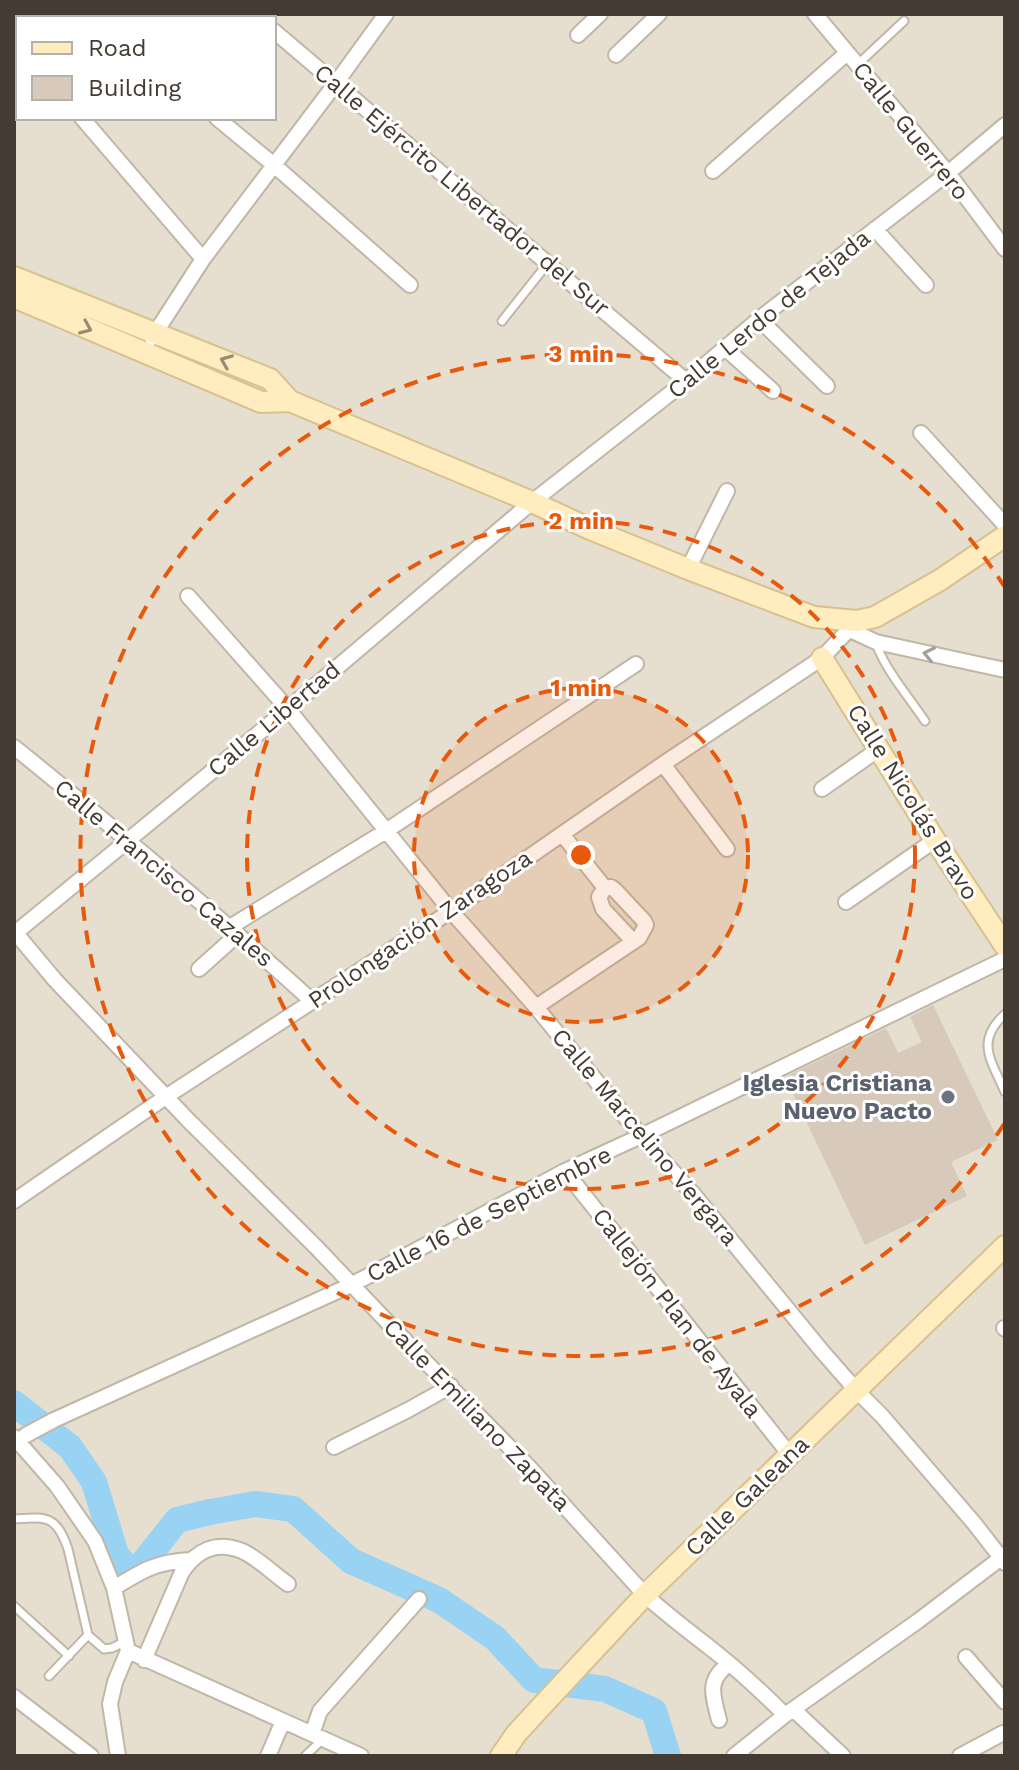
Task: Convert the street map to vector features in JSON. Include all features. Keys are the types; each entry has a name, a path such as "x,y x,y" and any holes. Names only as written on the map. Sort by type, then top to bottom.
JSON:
{"main road":[{"path":"14,277 28,296 145,353 261,402 290,401 590,529 814,617 861,623 918,593 1005,536"},
{"path":"28,296 155,332 270,379 290,401"},
{"name":"Calle Nicolás Bravo","path":"822,658 1005,946"},
{"name":"Calle Galeana","path":"501,1756 516,1734 645,1595 1005,1246"}],"street":[{"path":"145,353 155,332 203,259 386,14"},
{"path":"578,35 600,14"},
{"path":"616,55 659,14"},
{"name":"Calle Guerrero","path":"815,14 948,173 1005,249"},
{"name":"Calle Ejército Libertador del Sur","path":"276,33 686,381"},
{"path":"713,171 852,59"},
{"path":"84,120 203,259"},
{"path":"219,120 410,285"},
{"name":"Calle Lerdo de Tejada","path":"532,502 1005,125"},
{"path":"875,229 926,285"},
{"path":"759,319 827,386"},
{"path":"725,348 773,391"},
{"path":"921,433 1005,525"},
{"path":"688,569 727,491"},
{"name":"Calle Libertad","path":"15,933 288,709 532,502"},
{"name":"Calle Marcelino Vergara","path":"188,596 288,709 451,911 536,1007 856,1390 1004,1558"},
{"path":"861,623 876,642 1005,670"},
{"name":"Prolongación Zaragoza","path":"14,1201 167,1096 451,911 822,658 861,623"},
{"path":"199,969 234,930 636,664"},
{"name":"Calle Francisco Cazales","path":"14,747 234,930 312,1001"},
{"path":"822,789 879,749"},
{"path":"663,764 727,849"},
{"path":"562,834 603,890"},
{"path":"846,902 935,840"},
{"path":"536,1007 636,939 645,929 644,921 615,890 611,887 603,890 599,897 603,909 636,939"},
{"name":"Calle Emiliano Zapata","path":"15,933 55,980 188,1120 529,1467 645,1595 843,1756"},
{"name":"Calle 16 de Septiembre","path":"18,1439 351,1285 565,1171 1005,959"},
{"name":"Callejón Plan de Ayala","path":"565,1171 790,1455"},
{"path":"334,1447 451,1386"},
{"path":"18,1439 57,1486 95,1541 114,1588 127,1646 144,1660 360,1756"},
{"path":"144,1660 182,1572 200,1552 215,1547 242,1551 288,1584"},
{"path":"734,1756 789,1712 1004,1558"},
{"path":"114,1588 158,1564 190,1560"},
{"path":"317,1737 320,1711 419,1599"},
{"path":"118,1756 110,1704 127,1646"},
{"path":"966,1657 1005,1702"},
{"path":"719,1720 713,1685 721,1670 729,1664"},
{"path":"14,1697 91,1756"},
{"path":"268,1756 283,1721"},
{"path":"960,1756 1003,1733"}],"lane":[{"path":"852,59 904,21"},
{"path":"502,321 548,263"},
{"path":"876,642 892,675 925,721"},
{"path":"1005,1014 986,1040 1005,1092"},
{"path":"14,1519 47,1519 55,1523 68,1549 88,1635 104,1649 127,1646"},
{"path":"14,1606 69,1656"},
{"path":"49,1676 88,1635"},
{"path":"311,1754 317,1737"}],"shaded area":[{"path":"14,14 1005,14 1005,1756 14,1756"}],"building":[{"path":"933,1005 998,1140 951,1162 967,1196 865,1245 785,1077 886,1028 898,1053 922,1042 910,1017"}],"waterway":[{"path":"14,1403 70,1447 94,1482 116,1554 129,1571 143,1563 177,1520 255,1504 293,1509 351,1561 439,1600 495,1638 534,1680 605,1689 654,1711 668,1756"}],"place":[{"name":"Iglesia Cristiana Nuevo Pacto","path":"948,1097"}]}
